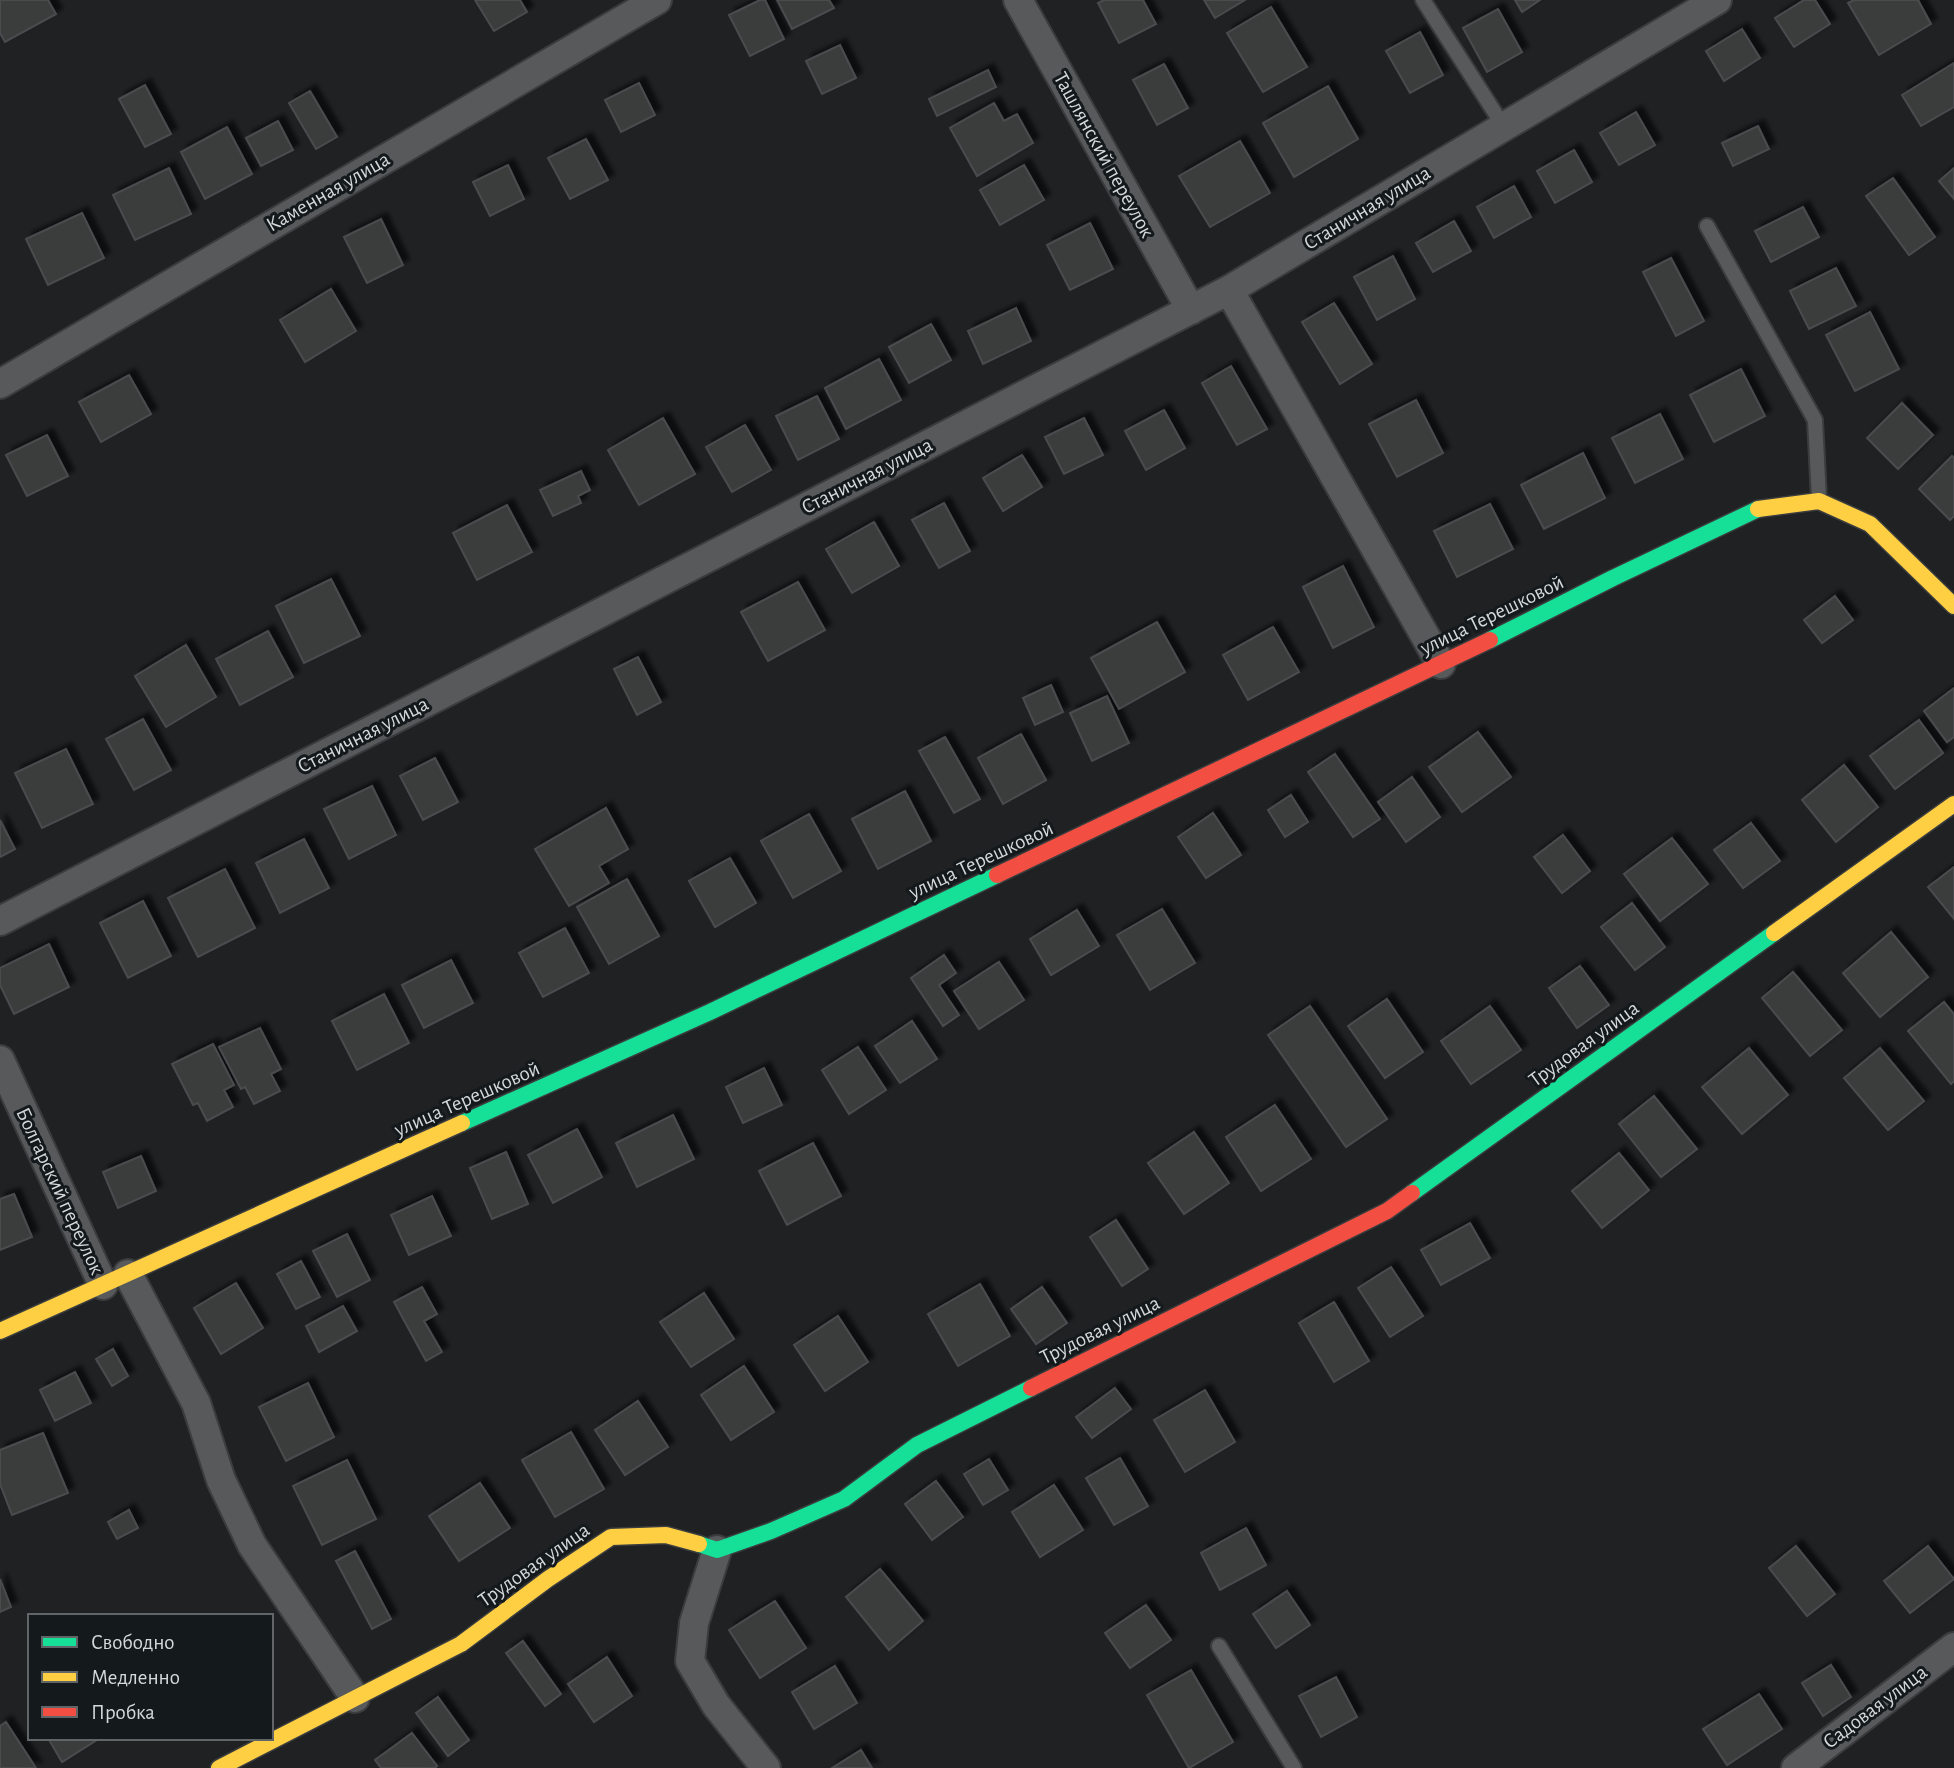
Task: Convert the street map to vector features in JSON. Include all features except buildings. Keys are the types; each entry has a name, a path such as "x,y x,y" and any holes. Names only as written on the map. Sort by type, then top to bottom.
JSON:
{"street":[{"name":"Каменная улица","path":"0,384 657,0"},
{"name":"Ташлянский переулок","path":"1018,0 1191,310"},
{"name":"Станичная улица","path":"0,921 1229,290 1717,0"},
{"path":"1229,290 1441,664"},
{"path":"1819,501 1870,524 1954,607"},
{"name":"улица Терешковой","path":"0,1331 710,1012 1441,664 1757,509 1819,501"},
{"name":"Трудовая улица","path":"219,1768 461,1644 548,1579 611,1537 666,1535 716,1550 771,1531 844,1499 917,1445 1387,1211 1954,804"},
{"name":"Болгарский переулок","path":"0,1060 115,1279 196,1403 222,1480 252,1545 355,1698"},
{"path":"716,1550 694,1623 690,1661 716,1705 766,1768"},
{"name":"Садовая улица","path":"1796,1768 1954,1647"}],"lane":[{"path":"1423,0 1504,127"},
{"path":"1707,226 1815,421 1819,501"},
{"path":"1219,1646 1294,1768"}],"traffic: fast":[{"path":"1490,640 1758,509"},
{"path":"462,1123 710,1012 997,875"},
{"path":"1412,1193 1774,933"},
{"path":"699,1544 717,1550 771,1531 844,1499 917,1445 1031,1388"}],"traffic: slow":[{"path":"1758,509 1819,501 1870,524 1954,606"},
{"path":"1774,933 1954,804"},
{"path":"0,1331 462,1123"},
{"path":"219,1768 461,1644 548,1579 611,1537 666,1535 699,1544"}],"traffic: jam":[{"path":"997,875 1490,640"},
{"path":"1031,1388 1387,1211 1412,1193"}]}
